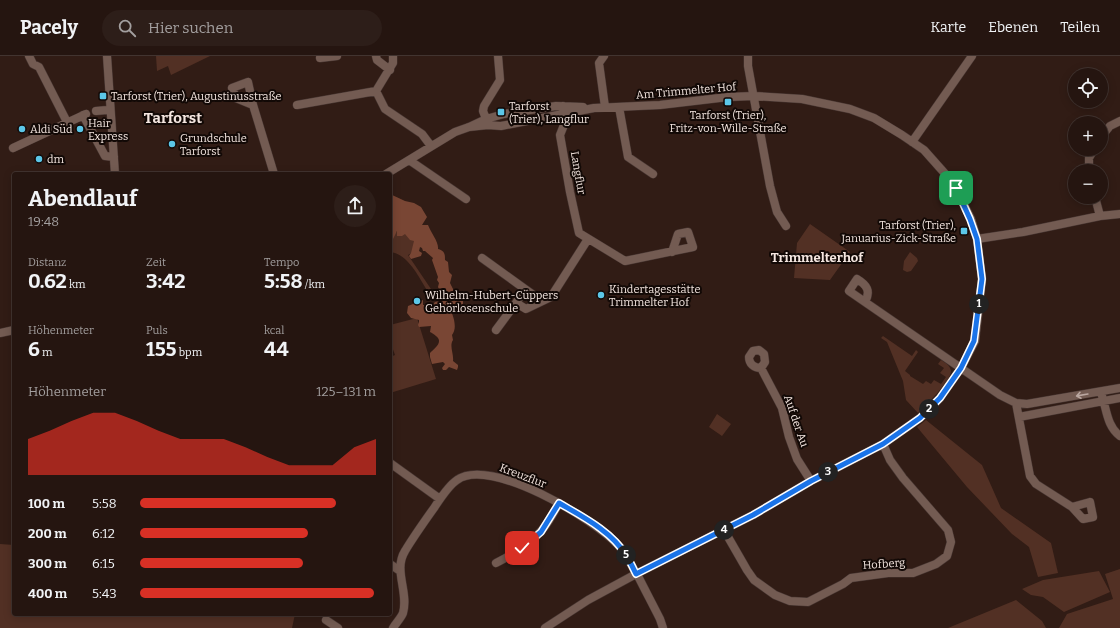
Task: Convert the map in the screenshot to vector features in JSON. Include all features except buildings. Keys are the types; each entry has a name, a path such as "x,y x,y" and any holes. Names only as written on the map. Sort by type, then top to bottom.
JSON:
{"street":[{"path":"28,56 33,64 39,67 67,122"},
{"path":"107,56 115,172"},
{"path":"320,58 337,56"},
{"path":"376,56 377,60 390,70"},
{"path":"296,105 376,92 390,70 393,63 393,56"},
{"path":"487,122 483,111 484,106 500,80 498,56"},
{"path":"604,56 599,63 604,107"},
{"path":"748,56 748,66 770,186 777,212 786,226"},
{"path":"912,142 972,56"},
{"path":"376,92 385,109 422,134 431,146"},
{"name":"Am Trimmelter Hof","path":"389,172 455,132 487,122 504,114 556,106 564,110 660,105 728,97 754,96 802,99 850,109 889,126 912,142 933,160 956,188 977,239 982,279 974,341 961,368 940,398 920,418 883,444 811,481 766,508 636,574 578,606 544,628"},
{"path":"253,105 273,172"},
{"path":"619,107 628,157 653,174"},
{"path":"96,111 107,110"},
{"name":"Langflur","path":"564,110 564,125 560,135 579,233 625,261 672,252"},
{"path":"14,148 85,114 105,156 114,157"},
{"path":"1108,128 1120,120"},
{"path":"409,160 466,199"},
{"path":"1097,204 1100,216"},
{"path":"977,239 1023,232 1100,216 1120,214"},
{"path":"516,303 526,309 551,297 588,239"},
{"path":"482,258 542,301"},
{"path":"496,330 525,289"},
{"path":"865,302 1000,395 1016,403 1027,404 1120,388"},
{"path":"0,333 12,330"},
{"name":"Auf der Au","path":"761,368 782,408 789,437 798,459 811,481"},
{"path":"1100,392 1109,423 1113,430 1120,436"},
{"path":"1019,417 1120,398"},
{"path":"1016,403 1030,476 1036,484 1072,507"},
{"name":"Hofberg","path":"724,530 746,570 754,580 775,594 790,601 808,602 843,584 851,578 888,573 913,573 936,564 947,556 951,542 948,530 903,478 890,460 883,444"},
{"path":"392,464 440,499"},
{"name":"Kreuzflur","path":"393,628 402,615 404,603 400,571 400,564 404,552 440,499 458,479 469,475 486,475 519,485 559,503 608,535 625,554 660,618 663,628"},
{"path":"496,563 513,554 536,537 546,526 559,503"},
{"path":"392,565 400,571"},
{"path":"326,620 338,628"}],"shaded area":[{"path":"156,56 210,56 171,75 168,66 157,71"},
{"path":"392,195 421,207 427,217 422,225 428,225 436,240 438,249 445,254 445,260 448,262 449,272 452,275 450,283 453,289 453,295 459,295 463,300 463,304 458,308 454,305 449,306 455,325 452,335 452,347 453,361 458,365 457,370 449,367 446,370 443,370 442,368 445,364 443,362 432,364 430,353 438,345 438,338 430,332 431,326 419,327 419,320 411,318 407,313 408,306 423,300 423,305 426,305 429,309 435,302 439,301 439,283 432,260 433,258 420,247 419,251 422,253 421,256 411,259 409,256 414,241 410,240 405,234 402,236 397,236 397,231 393,239"},
{"path":"810,224 850,252 830,280 794,278 797,243"},
{"path":"398,231 406,231 416,242 412,253 408,255 431,291 429,292 427,290 412,266 407,261 392,253 392,237"},
{"path":"910,252 917,258 918,261 911,271 907,272 903,270 904,261"},
{"path":"417,318 436,379 392,392 392,356 395,355 392,347 392,324"},
{"path":"883,336 912,356 916,350 918,352 905,371 923,384 926,381 931,384 934,380 941,384 946,377 940,373 944,368 938,364 941,360 950,367 951,371 947,381 918,413 906,400 903,381 887,342 881,338"},
{"path":"717,414 731,424 722,436 709,427"},
{"path":"926,420 982,465 1001,508 1051,543 1058,573 1038,577 1029,547 1012,534 967,487 917,427"},
{"path":"0,544 12,545 12,616 295,616 292,628 0,628"},
{"path":"1120,569 1120,628 1059,628 1067,614 1113,599 1105,574"},
{"path":"1099,571 1110,592 1064,612 1043,597 1031,595 1022,589 1043,580"},
{"path":"1016,600 1042,621 1046,628 948,628"}],"place":[{"name":"Tarforst (Trier), Augustinusstraße","path":"103,96"},
{"name":"Tarforst (Trier), Fritz-von-Wille-Straße","path":"728,102"},
{"name":"Tarforst (Trier), Langflur","path":"501,112"},
{"name":"Aldi Süd","path":"22,129"},
{"name":"Hair Express","path":"80,129"},
{"name":"Grundschule Tarforst","path":"172,144"},
{"name":"dm","path":"39,159"},
{"name":"Tarforst (Trier), Januarius-Zick-Straße","path":"964,231"},
{"name":"Kindertagesstätte Trimmelter Hof","path":"601,295"},
{"name":"Wilhelm-Hubert-Cüppers Gehörlosenschule","path":"417,301"}],"district":[{"name":"Tarforst","path":"173,118"},
{"name":"Trimmelterhof","path":"817,257"}],"route":[{"path":"522,548 536,537 546,526 559,503 608,535 625,554 636,574 753,515 811,481 862,456 883,444 920,418 940,398 961,368 974,341 978,319 982,279 977,239 956,188"}]}
